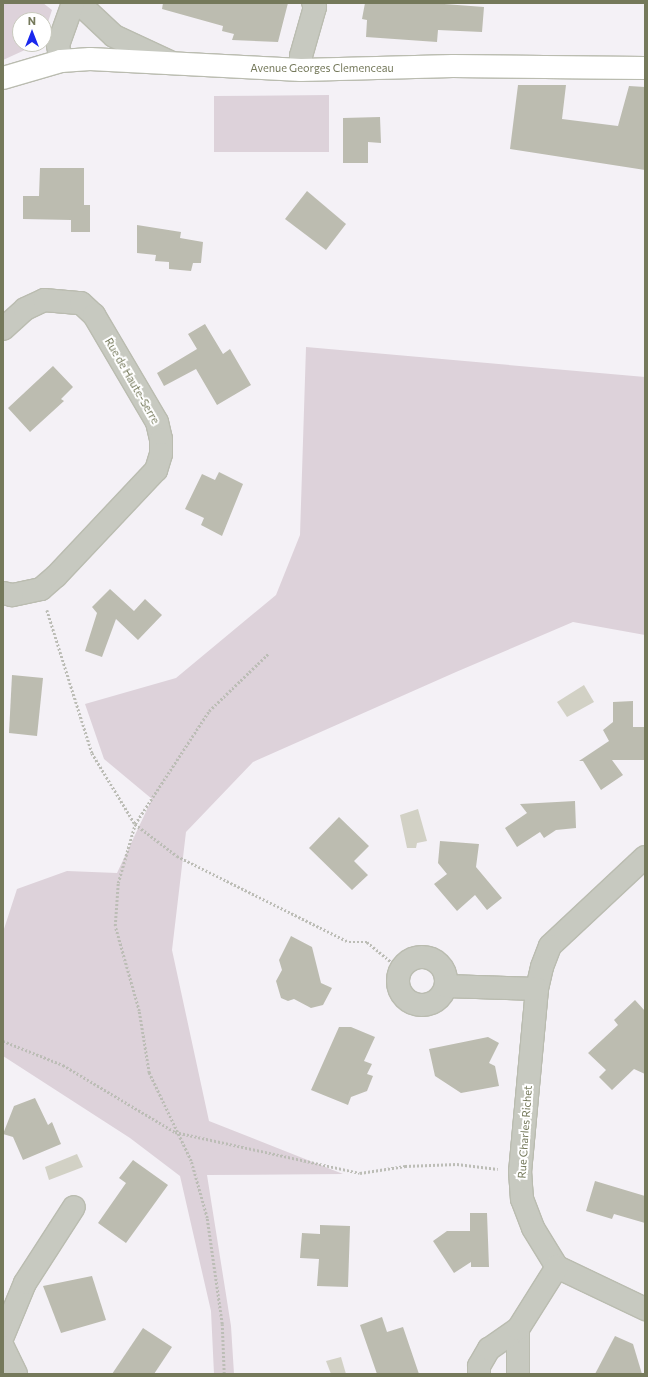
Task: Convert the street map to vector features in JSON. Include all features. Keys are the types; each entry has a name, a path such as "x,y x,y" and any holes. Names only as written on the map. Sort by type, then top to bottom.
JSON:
{"main road":[{"name":"Avenue Georges Clemenceau","path":"3,78 61,61 126,60 301,70 453,66 645,68"}],"street":[{"path":"61,61 58,45 73,3 82,6 114,36 174,63"},
{"path":"301,70 301,56 318,4"},
{"name":"Rue de Haute-Serre","path":"3,329 25,309 44,300 81,303 94,315 157,422 161,439 161,454 156,470 41,589"},
{"path":"3,592 12,595 41,589"},
{"name":"Rue Charles Richet","path":"557,1267 533,1228 522,1199 520,1171 537,989 550,946 645,856"},
{"path":"423,957 436,962 445,972 446,986 441,997 431,1004 420,1005 409,1001 401,992 398,981 401,970 410,960 423,957"},
{"path":"446,986 537,989"},
{"path":"3,1336 25,1283 74,1207"},
{"path":"479,1374 479,1366 489,1349 518,1329 557,1267 645,1309"},
{"path":"518,1329 518,1374"},
{"path":"3,1347 16,1374"}],"path":[{"path":"41,589 92,753 135,824 177,856 349,942 367,942 401,970"},
{"path":"224,1374 222,1324 207,1218 191,1161 175,1132 149,1073 139,1011 115,926 118,883 135,824 209,711 269,653"},
{"path":"3,1041 63,1065 175,1132 360,1173 405,1166 458,1164 520,1171"}],"shaded area":[{"path":"3,3 43,3 52,10 51,12 12,12 12,52 20,52 3,60"},
{"path":"329,95 329,152 214,152 214,96"},
{"path":"306,347 645,377 645,635 573,622 456,672 253,762 186,832 172,950 209,1121 343,1174 207,1175 231,1326 234,1374 214,1374 211,1311 180,1176 130,1138 3,1056 3,932 17,889 67,871 117,873 152,799 104,759 85,704 176,678 276,595 300,535"},
{"path":"584,685 594,702 567,717 557,702"},
{"path":"418,809 427,841 417,843 416,848 407,848 400,815"},
{"path":"77,1154 83,1167 49,1180 45,1167"},
{"path":"341,1357 346,1374 331,1374 326,1361"}],"building":[{"path":"163,3 288,3 278,42 232,40 234,34 222,31 223,26 162,9"},
{"path":"365,3 431,3 484,7 482,32 438,30 437,42 366,37 367,20 362,19"},
{"path":"518,85 566,85 562,119 618,126 629,86 645,87 645,170 510,149"},
{"path":"380,117 381,143 368,142 368,163 343,163 343,118"},
{"path":"40,168 84,168 84,205 90,205 90,232 71,232 71,220 23,219 23,196 39,196"},
{"path":"307,191 346,224 326,250 285,219"},
{"path":"137,225 181,232 180,238 203,242 201,263 193,263 191,271 169,269 169,262 155,261 156,255 137,253"},
{"path":"205,324 223,354 230,349 251,385 217,405 196,369 164,386 157,373 197,349 188,334"},
{"path":"53,366 73,387 61,399 64,401 30,432 8,408"},
{"path":"219,472 243,484 222,536 201,525 204,518 185,509 202,474 215,480"},
{"path":"110,589 134,611 145,599 162,615 138,640 116,619 102,657 85,651 97,613 92,607"},
{"path":"12,675 43,678 37,736 9,733"},
{"path":"633,701 633,727 645,727 645,760 612,760 623,775 601,790 583,761 579,761 609,741 603,730 613,722 613,702"},
{"path":"575,801 576,828 556,830 544,838 540,832 517,847 505,828 527,813 520,804"},
{"path":"339,817 369,846 354,861 368,875 352,890 309,848"},
{"path":"440,841 479,844 476,867 502,898 487,910 475,895 457,911 434,884 447,874 438,863"},
{"path":"291,936 312,947 321,983 332,988 323,1005 311,1008 294,999 288,1001 281,998 276,981 282,970 279,960"},
{"path":"635,1000 645,1011 645,1074 634,1069 612,1090 599,1077 606,1070 588,1053 618,1025 614,1020"},
{"path":"339,1027 351,1027 375,1037 364,1061 372,1064 367,1074 373,1076 367,1091 351,1097 348,1105 311,1090"},
{"path":"488,1037 499,1043 489,1063 495,1066 499,1086 461,1093 435,1076 429,1049"},
{"path":"35,1098 48,1125 52,1122 61,1144 23,1160 13,1137 3,1134 14,1106"},
{"path":"133,1160 168,1185 126,1243 98,1223 126,1183 119,1178"},
{"path":"595,1181 645,1196 645,1223 614,1214 612,1219 586,1211"},
{"path":"470,1213 487,1213 489,1267 471,1267 471,1262 454,1273 433,1241 447,1231 470,1231"},
{"path":"320,1225 350,1226 348,1287 317,1286 319,1259 300,1258 302,1233 320,1234"},
{"path":"92,1276 106,1320 61,1333 43,1286"},
{"path":"382,1317 387,1332 403,1327 419,1374 377,1374 360,1325"},
{"path":"143,1328 172,1347 154,1374 112,1374"},
{"path":"615,1336 633,1344 642,1374 595,1374"}]}
